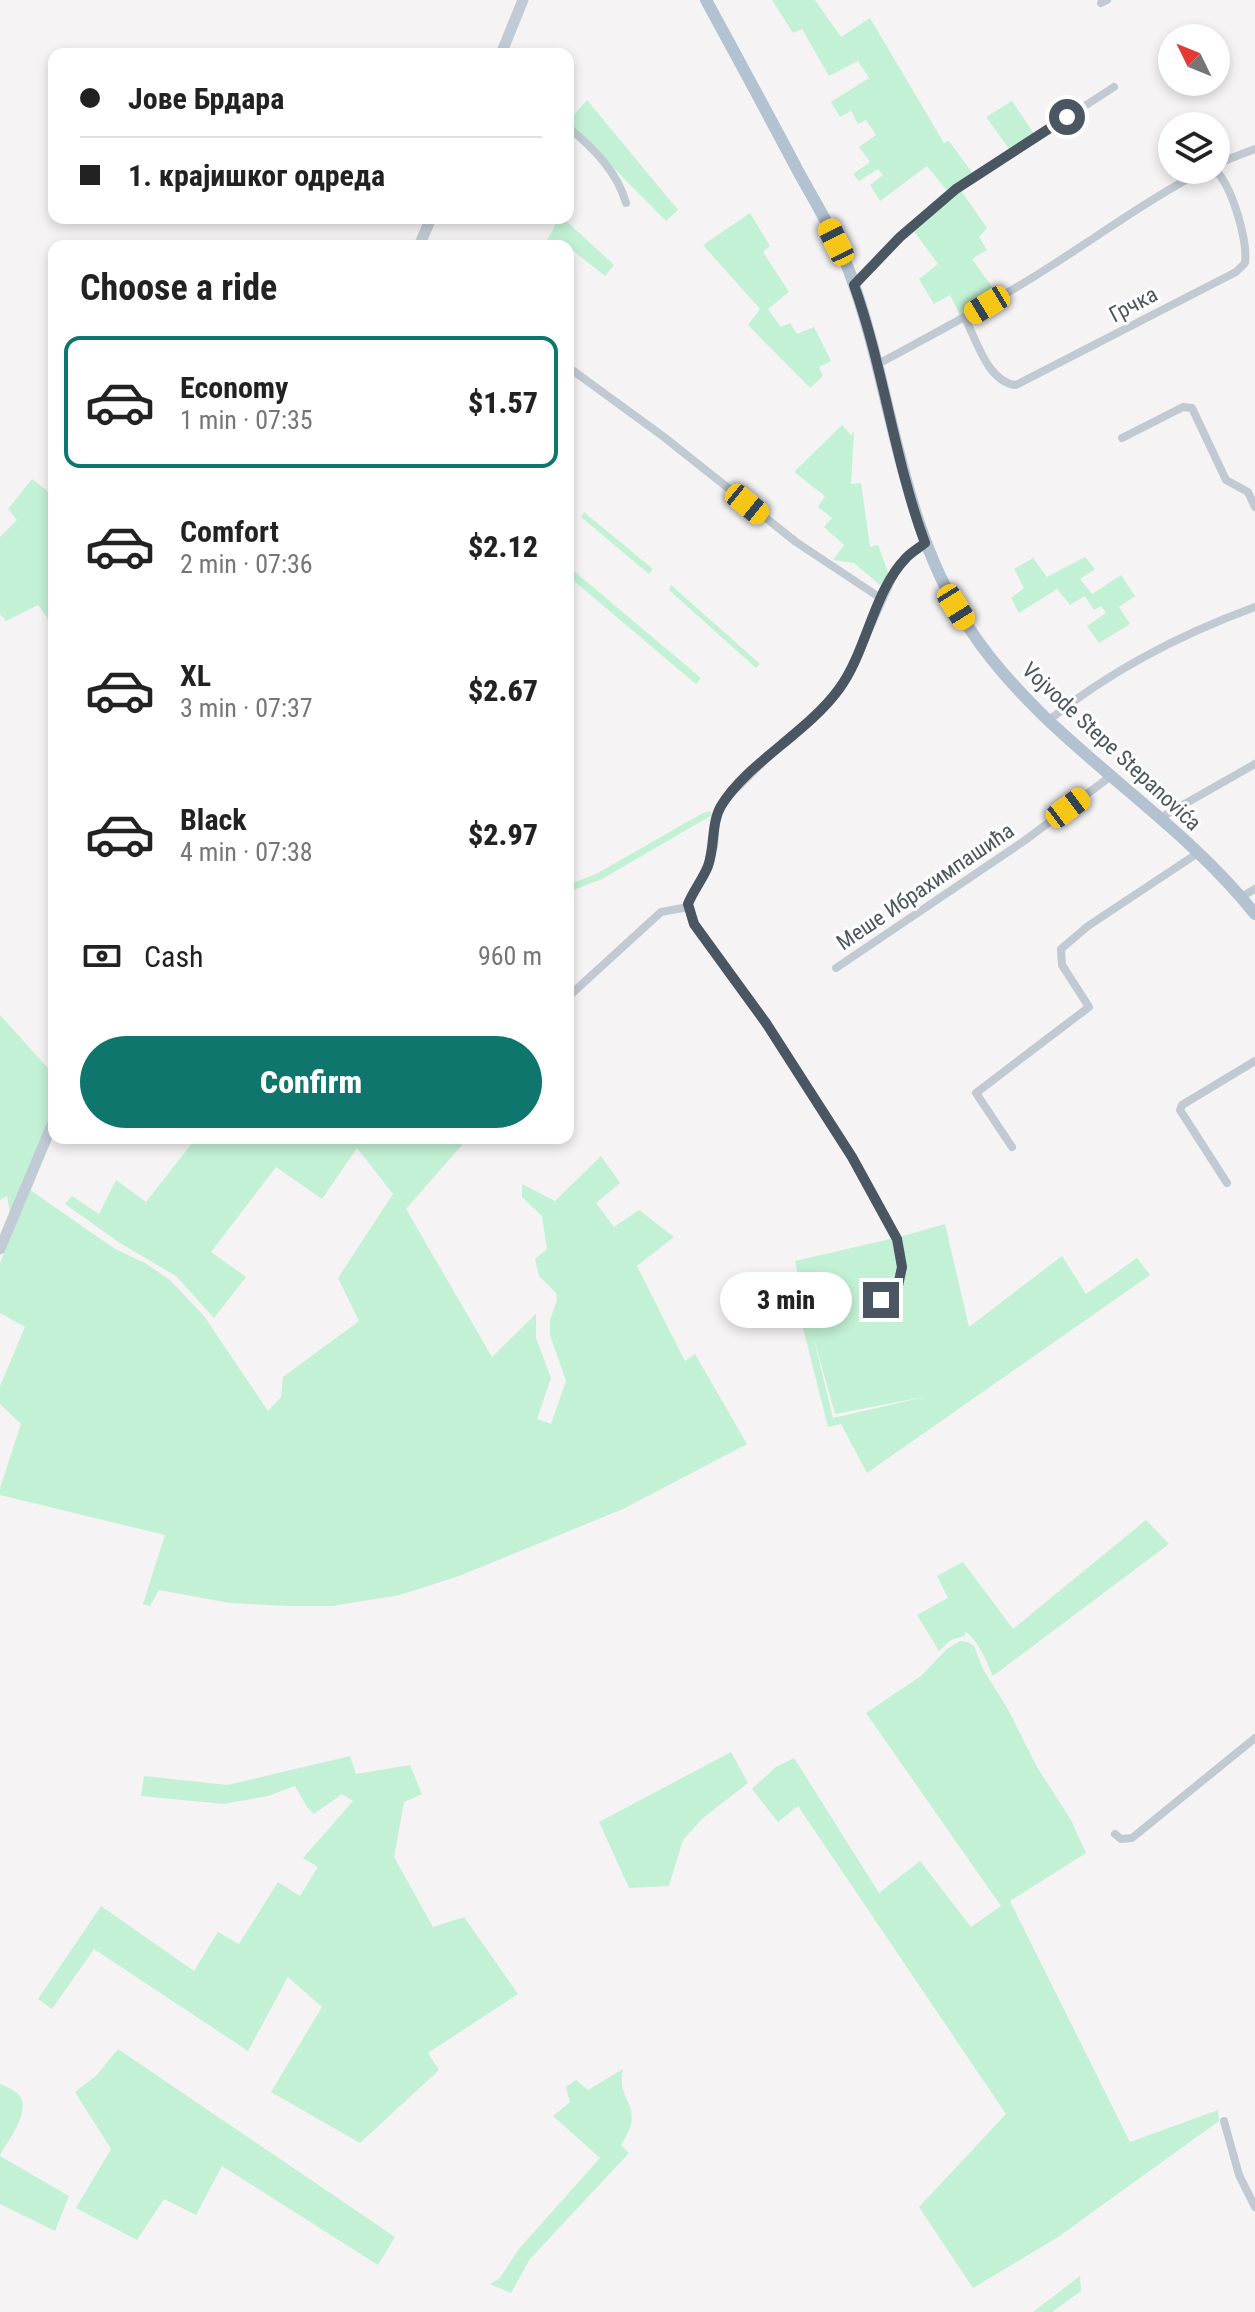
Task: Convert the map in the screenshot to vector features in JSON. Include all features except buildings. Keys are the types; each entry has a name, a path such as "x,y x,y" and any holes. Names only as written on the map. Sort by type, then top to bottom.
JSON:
{"main road":[{"path":"503,48 523,0"},
{"name":"Vojvode Stepe Stepanovića","path":"706,0 825,219 854,285 925,543 969,629 998,667 1049,720 1198,853 1255,914"},
{"path":"0,1249 48,1134"}],"street":[{"path":"854,285 900,237 956,189 1114,87"},
{"path":"574,132 617,178 626,203"},
{"path":"1230,159 1255,149"},
{"path":"878,364 965,318 1178,184"},
{"name":"Грчка","path":"965,318 992,371 1001,381 1016,385 1236,272 1245,263 1245,242 1225,184"},
{"path":"574,371 664,437 806,550 882,599"},
{"path":"1122,438 1183,407 1192,408 1226,480 1248,492 1255,507"},
{"path":"865,1302 887,1299 898,1286 902,1267 897,1239 852,1157 766,1023 701,935 688,907 708,865 719,810 752,772 808,723 838,691 906,557 925,543"},
{"path":"1049,720 1090,690 1168,644 1255,607"},
{"path":"1160,818 1255,764"},
{"name":"Меше Ибрахимпашића","path":"836,968 1024,841 1111,776"},
{"path":"1012,1147 976,1093 1087,1010 1085,998 1062,965 1061,949 1088,926 1198,853"},
{"path":"1241,897 1255,889"},
{"path":"574,992 661,912 688,907"},
{"path":"1227,1183 1180,1110 1182,1105 1255,1061"},
{"path":"1115,1834 1121,1839 1132,1838 1255,1738"},
{"path":"1224,2121 1239,2175 1255,2207"}],"green space":[{"path":"772,0 815,0 841,37 870,18 944,143 949,141 976,178 960,189 987,228 979,237 987,250 972,259 997,294 960,315 950,295 934,304 919,279 938,264 913,230 949,193 927,166 880,201 870,185 883,175 878,169 859,181 853,174 870,162 859,147 876,135 866,120 858,124 851,111 840,117 831,102 869,78 858,61 829,76 802,29 793,33"},
{"path":"587,100 678,210 666,221 574,128 574,115"},
{"path":"1012,101 1035,135 1010,150 986,117"},
{"path":"750,213 770,246 763,252 789,292 768,309 781,327 790,323 797,334 814,327 831,361 819,367 823,376 810,388 748,325 760,309 703,245"},
{"path":"556,224 570,224 614,265 605,276 574,251 574,240 547,240"},
{"path":"842,425 851,435 854,431 851,484 861,483 870,547 878,545 891,580 886,584 880,585 854,563 833,560 844,545 824,527 832,518 818,507 825,496 794,472"},
{"path":"32,479 48,491 48,619 38,605 6,621 0,614 0,537 17,520 8,509"},
{"path":"584,512 653,569 649,574 581,517"},
{"path":"1085,557 1095,569 1080,579 1092,594 1121,575 1135,596 1119,607 1130,624 1099,643 1087,626 1106,613 1101,606 1094,610 1085,596 1070,605 1057,589 1019,613 1011,598 1024,588 1014,569 1033,558 1047,577"},
{"path":"574,571 701,678 696,684 574,581"},
{"path":"671,585 760,664 756,668 669,590"},
{"path":"710,811 712,815 602,879 574,890 574,883 598,873"},
{"path":"0,1015 48,1068 48,1121 10,1214 7,1196 0,1200"},
{"path":"191,1144 462,1145 406,1209 492,1357 536,1314 536,1338 551,1378 537,1419 551,1424 566,1381 550,1335 550,1320 557,1300 556,1293 539,1276 535,1259 547,1249 542,1216 522,1197 522,1184 555,1201 601,1156 620,1183 596,1203 614,1227 639,1210 674,1237 637,1266 685,1361 695,1354 747,1444 623,1509 459,1576 400,1595 332,1606 289,1606 230,1603 159,1590 150,1606 143,1604 165,1535 0,1495 21,1424 0,1404 0,1386 25,1327 0,1313 0,1263 30,1190 115,1249 145,1263 170,1280 204,1316 268,1411 281,1397 283,1377 359,1321 338,1278 393,1194 357,1148 322,1199 276,1167 211,1252 246,1277 214,1318 176,1276 120,1243 65,1204 72,1196 99,1214 116,1180 146,1202"},
{"path":"945,1224 969,1327 1062,1256 1086,1294 1137,1258 1150,1275 867,1473 841,1424 828,1427 798,1308 802,1294 795,1261","holes":["813,1336 835,1414 929,1396 833,1418"]},
{"path":"1146,1520 1169,1544 993,1676 971,1636 966,1632 939,1651 917,1615 948,1598 937,1576 963,1562 1013,1629"},
{"path":"960,1641 974,1646 983,1669 1009,1711 1037,1767 1071,1820 1086,1853 1010,1901 1130,2142 1218,2110 1219,2121 1058,2237 973,2288 919,2207 1006,2114 798,1806 778,1822 752,1789 776,1767 794,1758 879,1893 920,1861 971,1927 1001,1906 866,1713 921,1676 947,1649"},
{"path":"731,1752 748,1783 703,1818 683,1840 669,1886 629,1888 599,1822"},
{"path":"350,1756 356,1774 410,1765 422,1794 404,1802 394,1857 433,1927 464,1917 518,1994 428,2053 439,2070 360,2143 271,2092 322,2007 288,1977 248,2051 94,1949 52,2009 38,1999 101,1906 194,1971 218,1932 239,1944 278,1882 300,1896 318,1867 303,1858 353,1801 342,1794 314,1814 295,1786 268,1796 223,1804 141,1796 144,1776 227,1785"},
{"path":"118,2049 395,2237 378,2265 222,2166 196,2215 164,2199 137,2240 76,2208 111,2149 75,2092 96,2076"},
{"path":"623,2069 623,2090 632,2121 621,2145 629,2153 530,2259 511,2293 490,2284 500,2278 518,2250 600,2158 553,2116 570,2102 566,2087 576,2080 588,2090"},
{"path":"0,2084 18,2094 23,2108 18,2125 0,2155"},
{"path":"0,2156 69,2196 55,2231 0,2204"},
{"path":"1080,2276 1081,2291 1052,2312 1033,2312"}],"route":[{"path":"881,1300 887,1299 898,1286 902,1267 897,1239 852,1157 766,1023 694,924 688,904 708,865 714,846 716,818 725,800 838,691 849,674 894,574 906,557 925,543 854,285 900,237 956,189 1067,117"}]}
